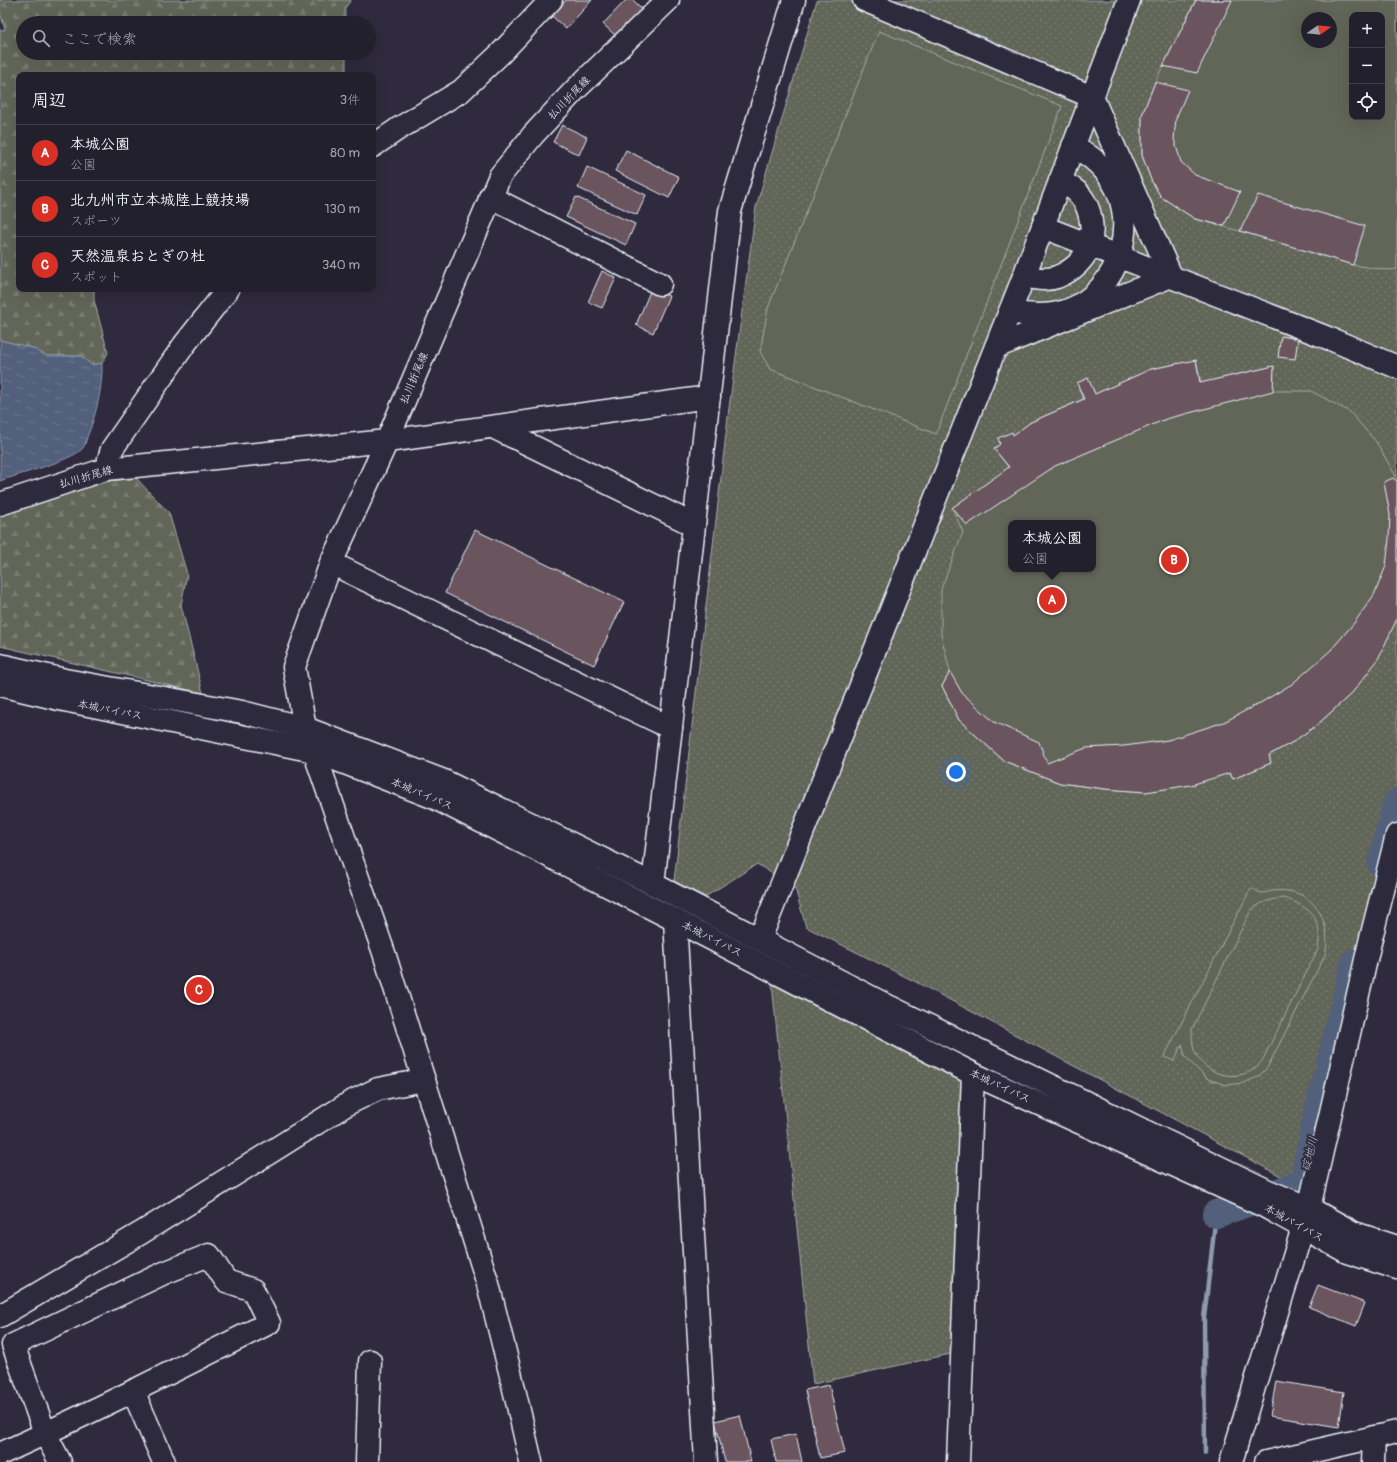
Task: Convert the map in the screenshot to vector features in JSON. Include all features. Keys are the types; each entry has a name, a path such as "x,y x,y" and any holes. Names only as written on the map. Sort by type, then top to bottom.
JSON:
{"main road":[{"path":"376,144 461,91 502,52 551,0"},
{"name":"払川折尾線","path":"0,504 106,469 387,441 500,176 533,135 574,92 668,0"},
{"path":"653,884 730,211 794,0"},
{"path":"864,0 1092,97 1171,276"},
{"path":"760,939 1010,312 1128,0"},
{"path":"1010,312 1028,316 1048,315 1067,310 1084,302 1099,289 1111,274 1120,256 1124,235 1124,213 1118,192 1107,173 1092,157 1073,146"},
{"path":"1024,276 1040,280 1056,278 1070,271 1082,259 1090,244 1092,226 1087,207 1076,192 1060,181"},
{"path":"490,197 660,284"},
{"path":"1043,226 1333,340 1397,367"},
{"path":"996,347 1171,276"},
{"path":"106,469 112,449 184,345 226,292"},
{"path":"531,1462 493,1301 384,953 314,750 304,728 294,667 332,563 387,441 709,398"},
{"path":"493,427 694,525"},
{"path":"332,563 671,728"},
{"name":"本城バイパス","path":"0,665 65,680 242,712 304,728 444,781 653,884 1238,1185 1306,1218 1347,1252 1397,1268"},
{"name":"本城バイパス","path":"0,685 60,700 314,750 434,798 675,920 973,1074 1238,1185 1264,1206 1397,1247"},
{"path":"1231,1462 1306,1218 1368,950 1397,835"},
{"path":"675,920 706,1462"},
{"path":"958,1462 973,1074"},
{"path":"0,1316 141,1233 349,1103 378,1089 424,1080"},
{"path":"0,1454 46,1433 133,1391 269,1323 254,1290 226,1280 209,1255 164,1273 13,1345 46,1433 60,1462"},
{"path":"367,1462 370,1361"},
{"path":"133,1391 164,1462"},
{"path":"1279,1460 1397,1432"},
{"path":"1373,1462 1374,1437"}],"green space":[{"path":"0,0 351,0 345,8 345,16 16,16 16,60 346,60 346,72 16,72 16,292 94,292 94,300 108,353 102,363 92,365 81,356 47,356 32,348 0,340 0,30 5,30 0,12"},
{"path":"817,0 1397,0 1397,791 1301,1175 1292,1182 916,982 806,927 795,888 757,864 705,897 674,881 729,408 756,207"},
{"path":"1196,0 1397,0 1397,269 1387,270 1353,265 1195,219 1161,197 1151,180 1142,155 1142,115 1155,82"},
{"path":"879,31 1062,106 936,434 770,369 760,352 768,308"},
{"path":"1196,360 1201,383 1274,366 1273,391 1311,391 1350,412 1376,442 1397,478 1397,619 1352,693 1318,724 1293,742 1269,755 1271,763 1233,779 1229,773 1146,792 1105,789 1060,783 1004,761 959,720 942,686 950,672 941,634 941,589 963,532 952,508 1009,468 994,449 1031,422 1083,399 1077,383 1088,378 1095,394 1151,369"},
{"path":"136,478 169,513 187,574 181,605 203,693 0,646 0,512 109,481"},
{"path":"1251,888 1262,893 1271,891 1287,891 1298,893 1307,898 1314,905 1324,923 1327,944 1325,955 1267,1068 1258,1077 1243,1083 1226,1085 1208,1079 1185,1056 1182,1044 1174,1061 1164,1057","holes":["1284,898 1308,910 1317,922 1319,930 1318,949 1262,1061 1255,1068 1244,1074 1228,1075 1213,1071 1201,1062 1195,1053 1192,1029 1251,910 1266,901 1275,899"]},
{"path":"772,984 969,1086 969,1350 813,1384"}],"water":[{"path":"0,340 32,348 47,356 81,356 92,365 102,363 102,372 96,410 82,449 68,458 0,481"}],"building":[{"path":"566,0 592,0 566,29 552,16"},
{"path":"626,0 633,0 642,9 617,37 603,24"},
{"path":"1196,0 1232,0 1197,73 1163,66"},
{"path":"1155,82 1188,90 1176,118 1174,139 1181,162 1195,175 1240,192 1224,226 1195,219 1161,197 1151,180 1142,155 1142,115"},
{"path":"562,125 587,137 579,155 553,142"},
{"path":"626,150 679,177 669,198 615,171"},
{"path":"587,167 646,195 637,215 578,188"},
{"path":"1258,195 1365,226 1353,265 1240,231"},
{"path":"576,197 635,224 626,245 566,217"},
{"path":"602,271 616,278 602,308 588,302"},
{"path":"651,289 669,296 653,333 636,325"},
{"path":"1281,336 1298,339 1295,359 1278,357"},
{"path":"1196,360 1200,383 1274,366 1273,391 1166,419 1055,466 967,525 952,508 1009,467 994,449 1000,444 998,438 1012,432 1013,435 1031,422 1084,399 1077,383 1088,378 1095,394 1151,369"},
{"path":"1393,478 1397,481 1397,619 1377,661 1352,693 1318,724 1293,742 1269,755 1271,763 1233,779 1230,773 1191,785 1146,792 1105,789 1060,783 1004,761 959,720 942,686 950,672 962,693 994,722 1039,742 1047,763 1086,748 1124,746 1168,740 1224,722 1262,702 1292,684 1331,650 1354,623 1374,595 1386,566 1389,539 1390,515 1384,482"},
{"path":"475,530 624,602 594,665 445,593"},
{"path":"1318,1285 1365,1303 1356,1326 1309,1307"},
{"path":"1276,1381 1344,1392 1339,1427 1270,1416"},
{"path":"829,1385 845,1453 820,1458 805,1390"},
{"path":"740,1415 751,1462 725,1462 715,1421"},
{"path":"796,1434 802,1462 776,1462 771,1439"}],"waterway":[{"name":"碇地川","path":"1381,864 1397,802"},
{"name":"碇地川","path":"1216,1214 1303,1183 1318,1111 1355,962"},
{"name":"碇地川","path":"1205,1453 1204,1318 1216,1214"}],"place":[{"name":"北九州市立本城陸上競技場","path":"1174,560"},
{"name":"本城公園","path":"1052,600"},
{"name":"天然温泉おとぎの杜","path":"199,990"}]}
